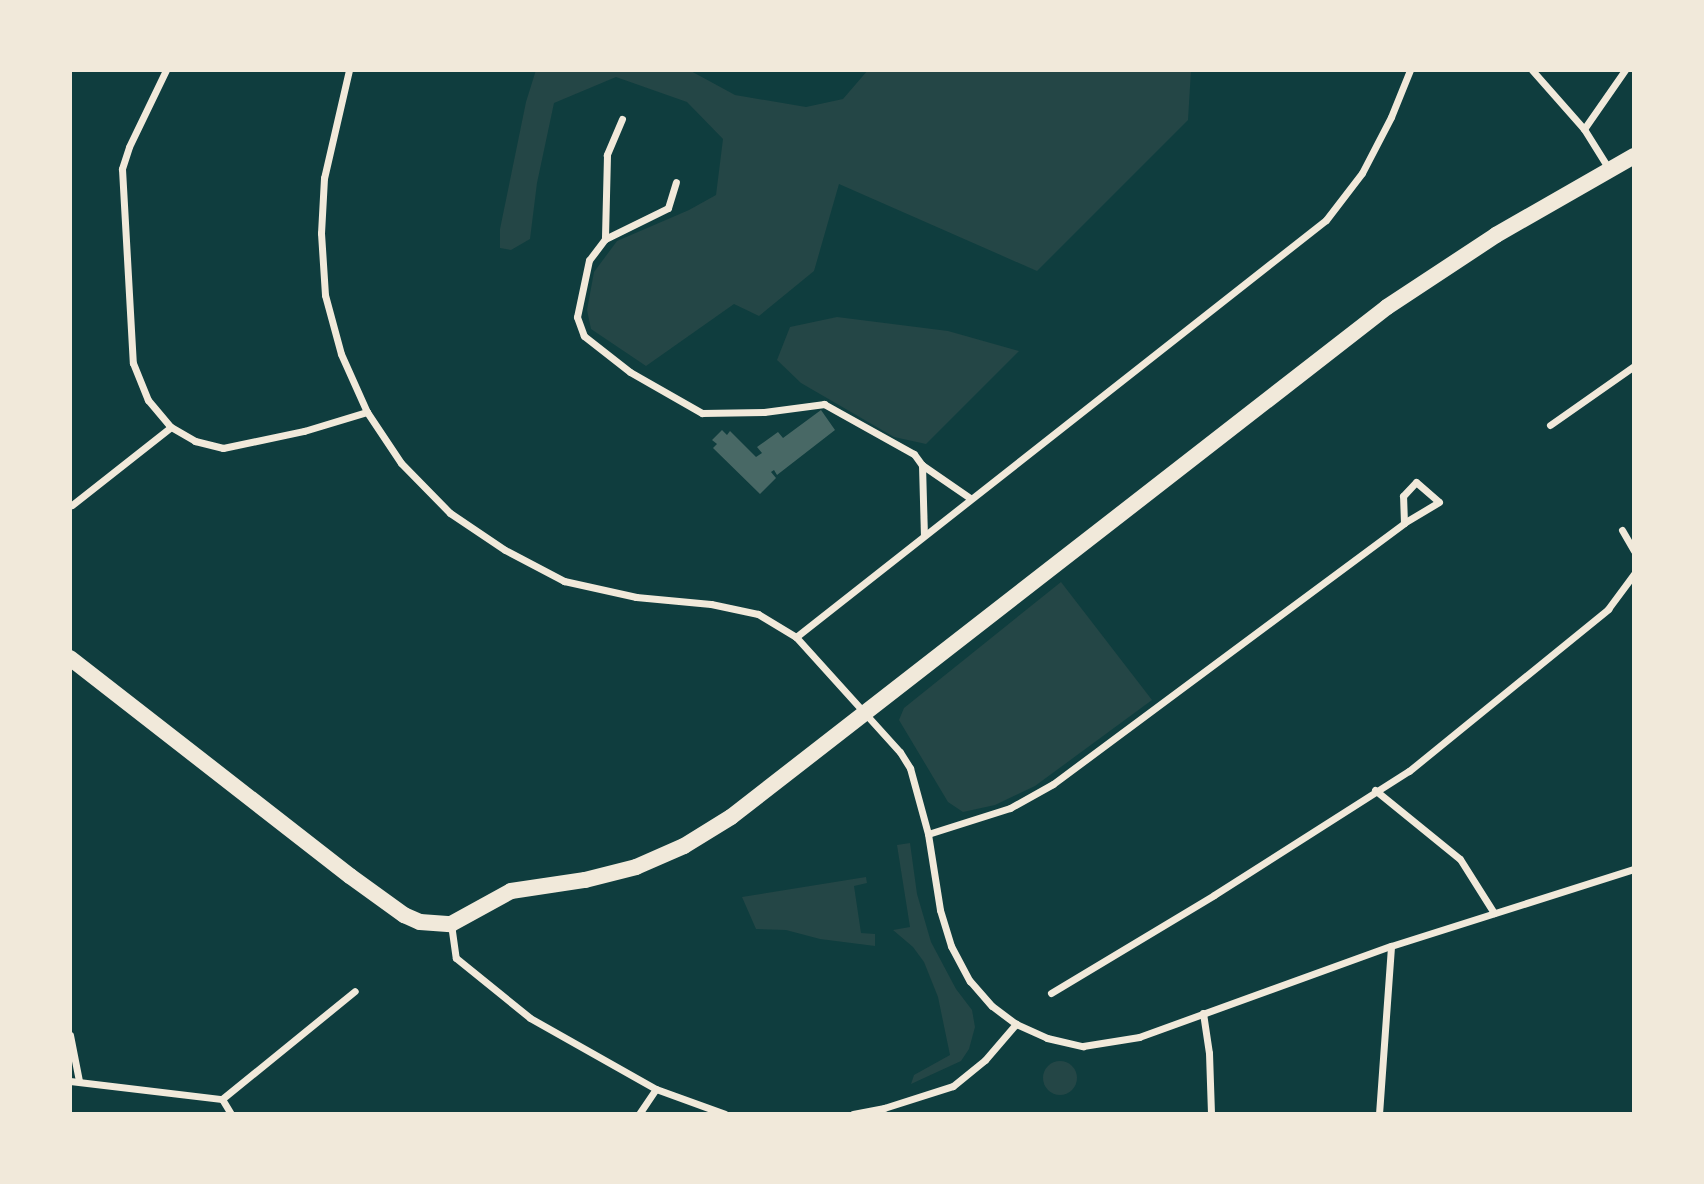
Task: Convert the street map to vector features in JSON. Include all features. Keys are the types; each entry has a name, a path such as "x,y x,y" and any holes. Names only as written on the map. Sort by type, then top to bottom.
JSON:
{"main road":[{"path":"70,658 404,915 420,922 451,924 511,891 636,867 684,846 731,817 866,715 1338,342 1484,242 1634,156"}],"street":[{"path":"166,70 129,147 122,181 132,363 140,386 154,409 171,427 195,441 223,448 304,431 367,412"},
{"path":"349,70 324,178 321,233 324,295 341,354 367,412 425,490 450,513 517,556 564,581 599,591 711,604 758,614 796,637 910,768 928,834 940,910 951,946 970,981 992,1006 1016,1024 1047,1038 1083,1046 1139,1037 1391,946 1634,869"},
{"path":"796,637 1326,220 1362,173 1391,117 1410,70"},
{"path":"1532,70 1584,130 1609,169"},
{"path":"1584,130 1625,70"},
{"path":"605,239 607,155 622,119"},
{"path":"676,181 668,208 605,239 589,260 577,317 584,336 630,372 702,414 764,412 824,404 914,454 922,465 970,498"},
{"path":"1550,425 1634,366"},
{"path":"72,505 171,427"},
{"path":"922,465 924,535"},
{"path":"928,834 1010,808 1053,784 1404,523 1439,502 1416,482 1403,496 1404,523"},
{"path":"1622,530 1634,551"},
{"path":"1051,992 1214,895 1409,771 1608,608 1634,573"},
{"path":"1376,790 1460,859 1494,913"},
{"path":"451,924 456,958 477,978 530,1018 656,1089 725,1114"},
{"path":"1379,1114 1391,946"},
{"path":"70,1081 222,1099 355,991"},
{"path":"1203,1013 1209,1053 1211,1114"},
{"path":"853,1114 882,1111 953,1086 985,1060 1016,1024"},
{"path":"70,1035 79,1082"},
{"path":"639,1114 656,1089"},
{"path":"222,1099 231,1114"}],"shaded area":[{"path":"536,70 689,70 735,95 806,107 843,99 868,70 1191,70 1188,120 1037,271 839,184 814,271 759,316 734,304 646,366 591,329 587,310 594,272 617,241 689,210 716,195 723,139 687,102 616,77 554,103 537,183 530,239 511,250 500,248 500,229 526,102"},
{"path":"837,317 948,331 1019,351 926,444 894,437 801,383 777,360 790,327"},
{"path":"1061,582 1152,700 1035,786 995,805 963,812 948,802 899,720 904,708"},
{"path":"910,843 917,894 931,942 956,989 972,1010 975,1027 969,1049 961,1061 911,1084 914,1075 950,1055 938,997 924,962 913,947 893,930 910,927 897,845"},
{"path":"866,877 867,883 854,886 861,933 875,934 875,946 820,939 786,930 756,929 742,897"},
{"path":"1060,1061 1072,1066 1077,1078 1072,1090 1060,1095 1048,1090 1043,1078 1048,1066"}],"building":[{"path":"821,410 835,430 777,475 774,470 771,472 776,478 760,494 713,448 717,444 712,440 722,430 727,435 730,431 756,457 762,453 757,447 778,432 783,438"}]}
